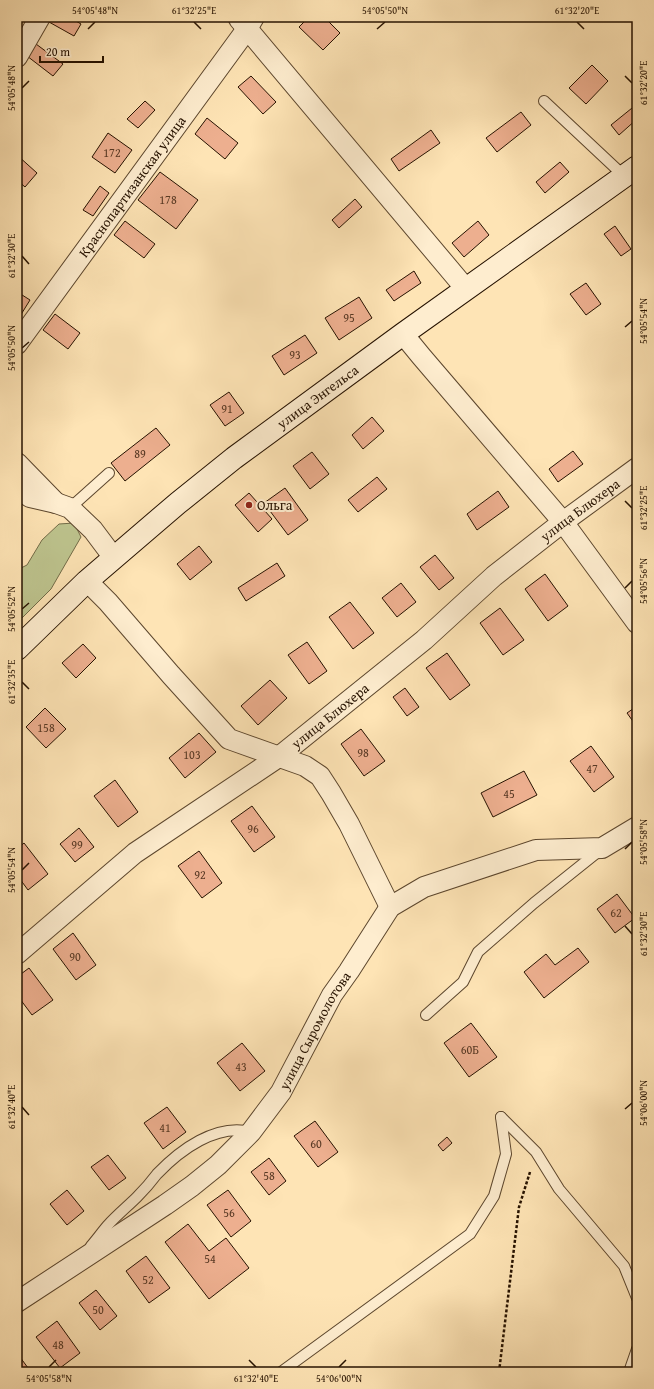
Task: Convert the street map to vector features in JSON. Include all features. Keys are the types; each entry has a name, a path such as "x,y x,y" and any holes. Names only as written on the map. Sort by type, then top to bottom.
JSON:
{"main road":[{"name":"улица Энгельса","path":"17,649 114,558 178,503 234,458 403,334 631,172"}],"street":[{"path":"20,46 40,17"},
{"name":"Краснопартизанская улица","path":"17,344 246,21 466,289"},
{"path":"403,334 563,522 637,623"},
{"path":"17,463 63,506 93,530 114,558"},
{"name":"улица Блюхера","path":"17,954 135,853 280,756 424,640 494,576 563,522 637,468"},
{"path":"17,488 30,497 63,506"},
{"path":"88,581 229,739 305,766 320,776 332,793 349,824 390,907"},
{"name":"улица Сыромолотова","path":"17,1302 77,1264 192,1186 218,1165 251,1132 281,1092 332,995 350,971 390,907 424,887 536,850 602,848 637,827"}],"lane":[{"path":"544,101 631,172"},
{"path":"63,506 109,473"},
{"path":"426,1015 463,982 478,952 534,903 602,848"},
{"path":"281,1372 470,1234 494,1196 506,1154 501,1117 536,1152 559,1189 624,1266 637,1298"},
{"path":"77,1264 109,1224 138,1196 158,1173 179,1154 207,1137 221,1132 234,1130 251,1132"},
{"path":"629,1372 637,1349"}],"path":[{"path":"499,1372 519,1208 536,1152"}],"green space":[{"path":"74,523 81,537 51,589 17,623 17,570 27,565 42,540 59,524"}],"building":[{"path":"53,17 69,17 81,24 74,36 49,22"},
{"path":"309,17 324,17 340,33 323,50 299,27"},
{"path":"36,44 63,64 53,76 27,56"},
{"path":"592,65 608,81 586,104 569,88"},
{"path":"251,76 276,102 263,114 238,87"},
{"path":"145,101 155,110 138,128 127,119"},
{"path":"637,104 637,119 619,135 611,125"},
{"path":"521,112 531,125 497,152 486,138"},
{"path":"207,118 238,143 225,159 195,134"},
{"path":"431,130 440,143 399,171 391,159"},
{"path":"108,133 132,150 115,173 92,157"},
{"path":"17,155 37,173 25,187 17,180"},
{"path":"560,162 569,172 545,193 536,182"},
{"path":"160,172 198,200 176,229 138,200"},
{"path":"100,186 109,193 93,216 83,210"},
{"path":"355,199 362,207 339,228 332,220"},
{"path":"125,221 155,244 144,258 114,235"},
{"path":"478,221 489,235 464,257 452,243"},
{"path":"615,226 631,249 621,256 604,234"},
{"path":"414,271 421,283 394,301 386,290"},
{"path":"586,283 601,304 586,315 570,294"},
{"path":"19,293 30,300 17,321 17,295"},
{"path":"359,297 372,318 339,340 325,318"},
{"path":"55,314 80,333 68,349 43,330"},
{"path":"305,335 317,353 284,375 272,356"},
{"path":"229,392 244,413 225,426 210,405"},
{"path":"372,417 384,431 363,449 352,435"},
{"path":"156,428 170,445 125,481 111,463"},
{"path":"573,451 583,464 558,482 549,469"},
{"path":"312,452 329,474 310,489 293,466"},
{"path":"377,477 387,489 358,512 348,500"},
{"path":"285,488 308,520 288,535 264,503"},
{"path":"498,491 509,507 477,530 467,514"},
{"path":"249,493 272,519 258,532 235,505"},
{"path":"199,546 212,562 190,580 177,564"},
{"path":"435,555 454,578 439,590 420,567"},
{"path":"277,563 285,576 246,601 238,588"},
{"path":"545,574 568,606 548,621 525,589"},
{"path":"401,583 416,602 397,617 382,598"},
{"path":"350,602 374,633 353,649 329,617"},
{"path":"500,608 524,640 503,655 480,623"},
{"path":"307,642 327,671 309,684 288,655"},
{"path":"83,644 96,658 76,678 62,663"},
{"path":"447,653 470,685 450,700 426,668"},
{"path":"270,680 287,698 258,725 241,706"},
{"path":"405,688 419,707 407,716 393,697"},
{"path":"637,706 637,727 627,713"},
{"path":"45,708 66,729 46,748 26,727"},
{"path":"361,729 385,761 364,776 341,744"},
{"path":"199,733 216,752 185,778 169,758"},
{"path":"591,746 614,777 594,792 570,761"},
{"path":"524,771 537,795 493,817 481,793"},
{"path":"115,780 138,812 118,827 94,796"},
{"path":"252,806 275,837 254,852 231,821"},
{"path":"79,828 94,847 75,862 60,844"},
{"path":"24,843 48,874 28,890 17,875 17,849"},
{"path":"199,851 222,883 202,898 178,866"},
{"path":"617,894 635,918 615,933 597,909"},
{"path":"73,933 96,965 76,980 53,949"},
{"path":"578,948 589,962 544,998 524,972 546,954 555,965"},
{"path":"29,968 53,1000 32,1015 17,995 17,977"},
{"path":"471,1023 497,1057 469,1077 444,1043"},
{"path":"242,1043 265,1071 240,1091 217,1063"},
{"path":"167,1107 186,1132 163,1149 144,1123"},
{"path":"315,1121 338,1152 318,1167 294,1136"},
{"path":"447,1137 452,1143 443,1151 438,1145"},
{"path":"108,1155 126,1178 109,1190 91,1167"},
{"path":"269,1158 286,1181 269,1195 251,1172"},
{"path":"67,1190 84,1211 67,1225 50,1204"},
{"path":"228,1190 251,1221 231,1237 207,1205"},
{"path":"188,1224 209,1251 226,1238 249,1268 209,1299 165,1242"},
{"path":"146,1256 170,1288 149,1303 126,1271"},
{"path":"96,1290 117,1316 100,1330 79,1303"},
{"path":"57,1321 80,1353 60,1368 36,1337"},
{"path":"17,1353 31,1372 17,1372"}],"place":[{"name":"Ольга","path":"249,505"}]}
